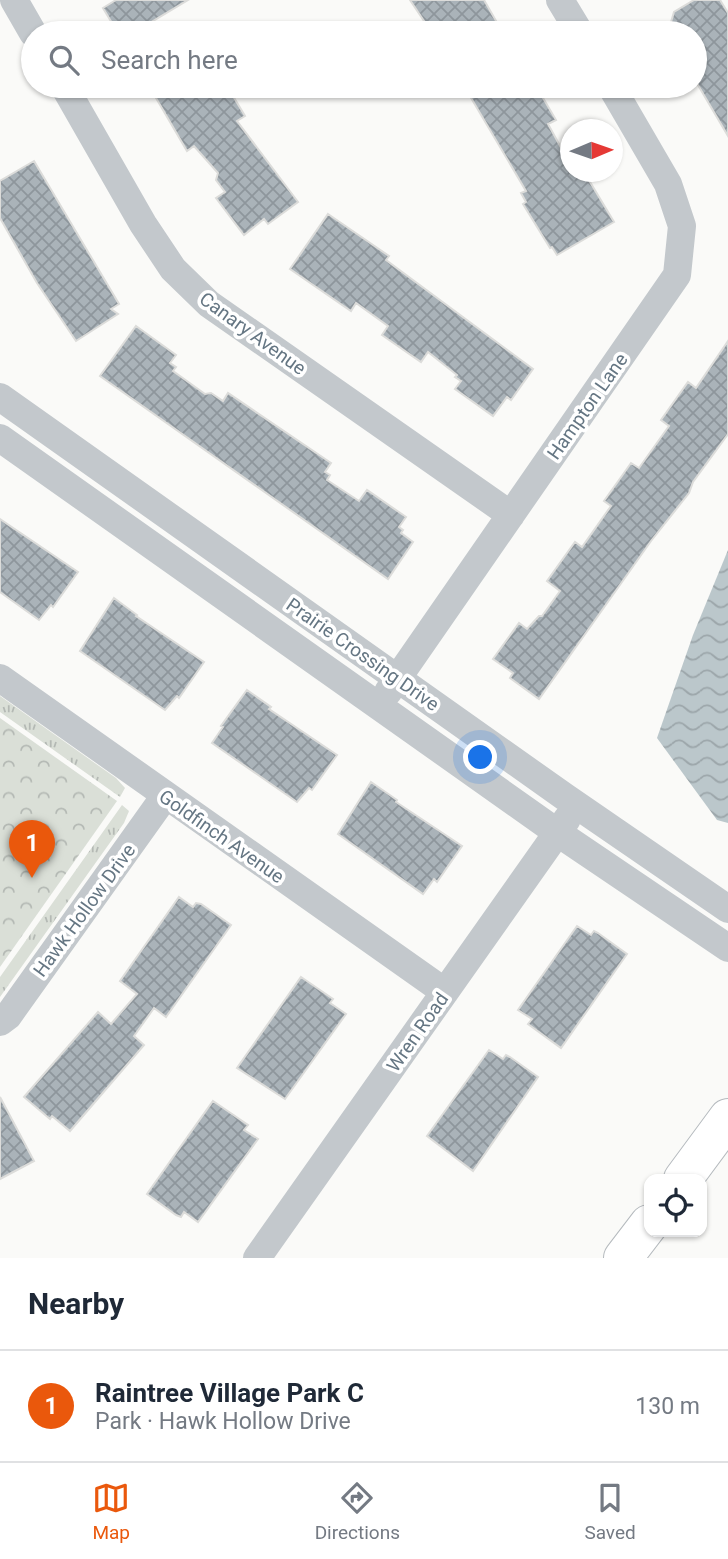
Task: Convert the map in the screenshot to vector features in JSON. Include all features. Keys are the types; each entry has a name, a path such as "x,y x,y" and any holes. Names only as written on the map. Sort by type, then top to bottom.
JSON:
{"main road":[{"path":"687,1174 728,1118"},
{"path":"623,1258 644,1230"}],"street":[{"path":"14,0 26,21"},
{"path":"560,0 573,21"},
{"name":"Canary Avenue","path":"71,98 143,224 173,269 209,304 511,515"},
{"name":"Hampton Lane","path":"379,707 677,275 682,226 668,184 618,98"},
{"name":"Prairie Crossing Drive","path":"0,397 576,805 728,909"},
{"name":"Prairie Crossing Drive","path":"0,438 558,833 728,948"},
{"name":"Goldfinch Avenue","path":"0,678 445,992"},
{"name":"Hawk Hollow Drive","path":"0,1022 8,1016 165,796"},
{"name":"Wren Road","path":"257,1258 576,805"}],"green space":[{"path":"0,696 116,778 125,788 120,797 0,712"},
{"path":"0,718 117,801 0,967"},
{"path":"122,805 129,811 124,823 0,997 0,977"}],"water":[{"path":"728,550 728,823 717,820 657,738 693,635"}],"building":[{"path":"116,0 188,0 153,21 111,21 103,8"},
{"path":"410,0 484,0 496,21 424,21"},
{"path":"694,0 720,0 728,13 728,136 706,98 707,21 671,21 674,12"},
{"path":"156,98 234,98 245,116 237,121 298,202 268,224 264,219 244,235 216,198 225,192 216,180 218,173 194,146 187,151"},
{"path":"471,98 543,98 556,120 548,124 560,146 560,182 590,182 614,222 557,255 523,204 526,202 521,193 526,191"},
{"path":"34,161 119,304 111,309 118,314 76,341 37,283 0,218 0,181"},
{"path":"328,214 389,256 386,260 533,369 511,400 507,397 493,416 455,389 461,381 455,377 457,375 428,352 421,362 382,335 388,326 356,303 351,311 290,269"},
{"path":"136,326 176,355 170,363 176,367 173,371 205,394 211,393 223,401 228,393 331,463 325,472 330,475 327,480 359,501 367,490 406,517 399,527 403,530 401,533 413,542 388,579 100,376"},
{"path":"728,341 728,434 693,482 689,493 651,541 539,699 510,678 513,673 493,659 519,623 527,629 542,616 560,591 547,581 575,542 582,547 611,506 604,501 631,463 639,468 669,426 661,420 688,382 696,388"},
{"path":"0,519 78,572 53,607 51,605 39,620 0,592"},
{"path":"114,598 204,662 179,698 177,696 165,710 80,651"},
{"path":"247,690 271,707 269,709 337,755 312,790 309,788 297,802 212,743"},
{"path":"371,782 462,846 437,882 434,879 423,894 338,834"},
{"path":"179,897 193,907 196,903 201,904 231,925 166,1017 154,1008 134,1036 144,1045 70,1131 52,1116 50,1119 24,1097 98,1012 111,1024 137,994 120,981"},
{"path":"577,926 591,935 594,931 598,933 627,954 561,1048 528,1024 532,1019 518,1010"},
{"path":"301,977 333,999 330,1003 346,1014 285,1099 237,1068"},
{"path":"489,1050 503,1059 506,1055 510,1057 538,1077 473,1171 427,1136"},
{"path":"0,1097 34,1161 0,1179"},
{"path":"213,1101 248,1125 244,1130 258,1139 198,1222 184,1212 181,1217 176,1215 147,1194"}],"place":[{"name":"Raintree Village Park C","path":"32,878"}]}
